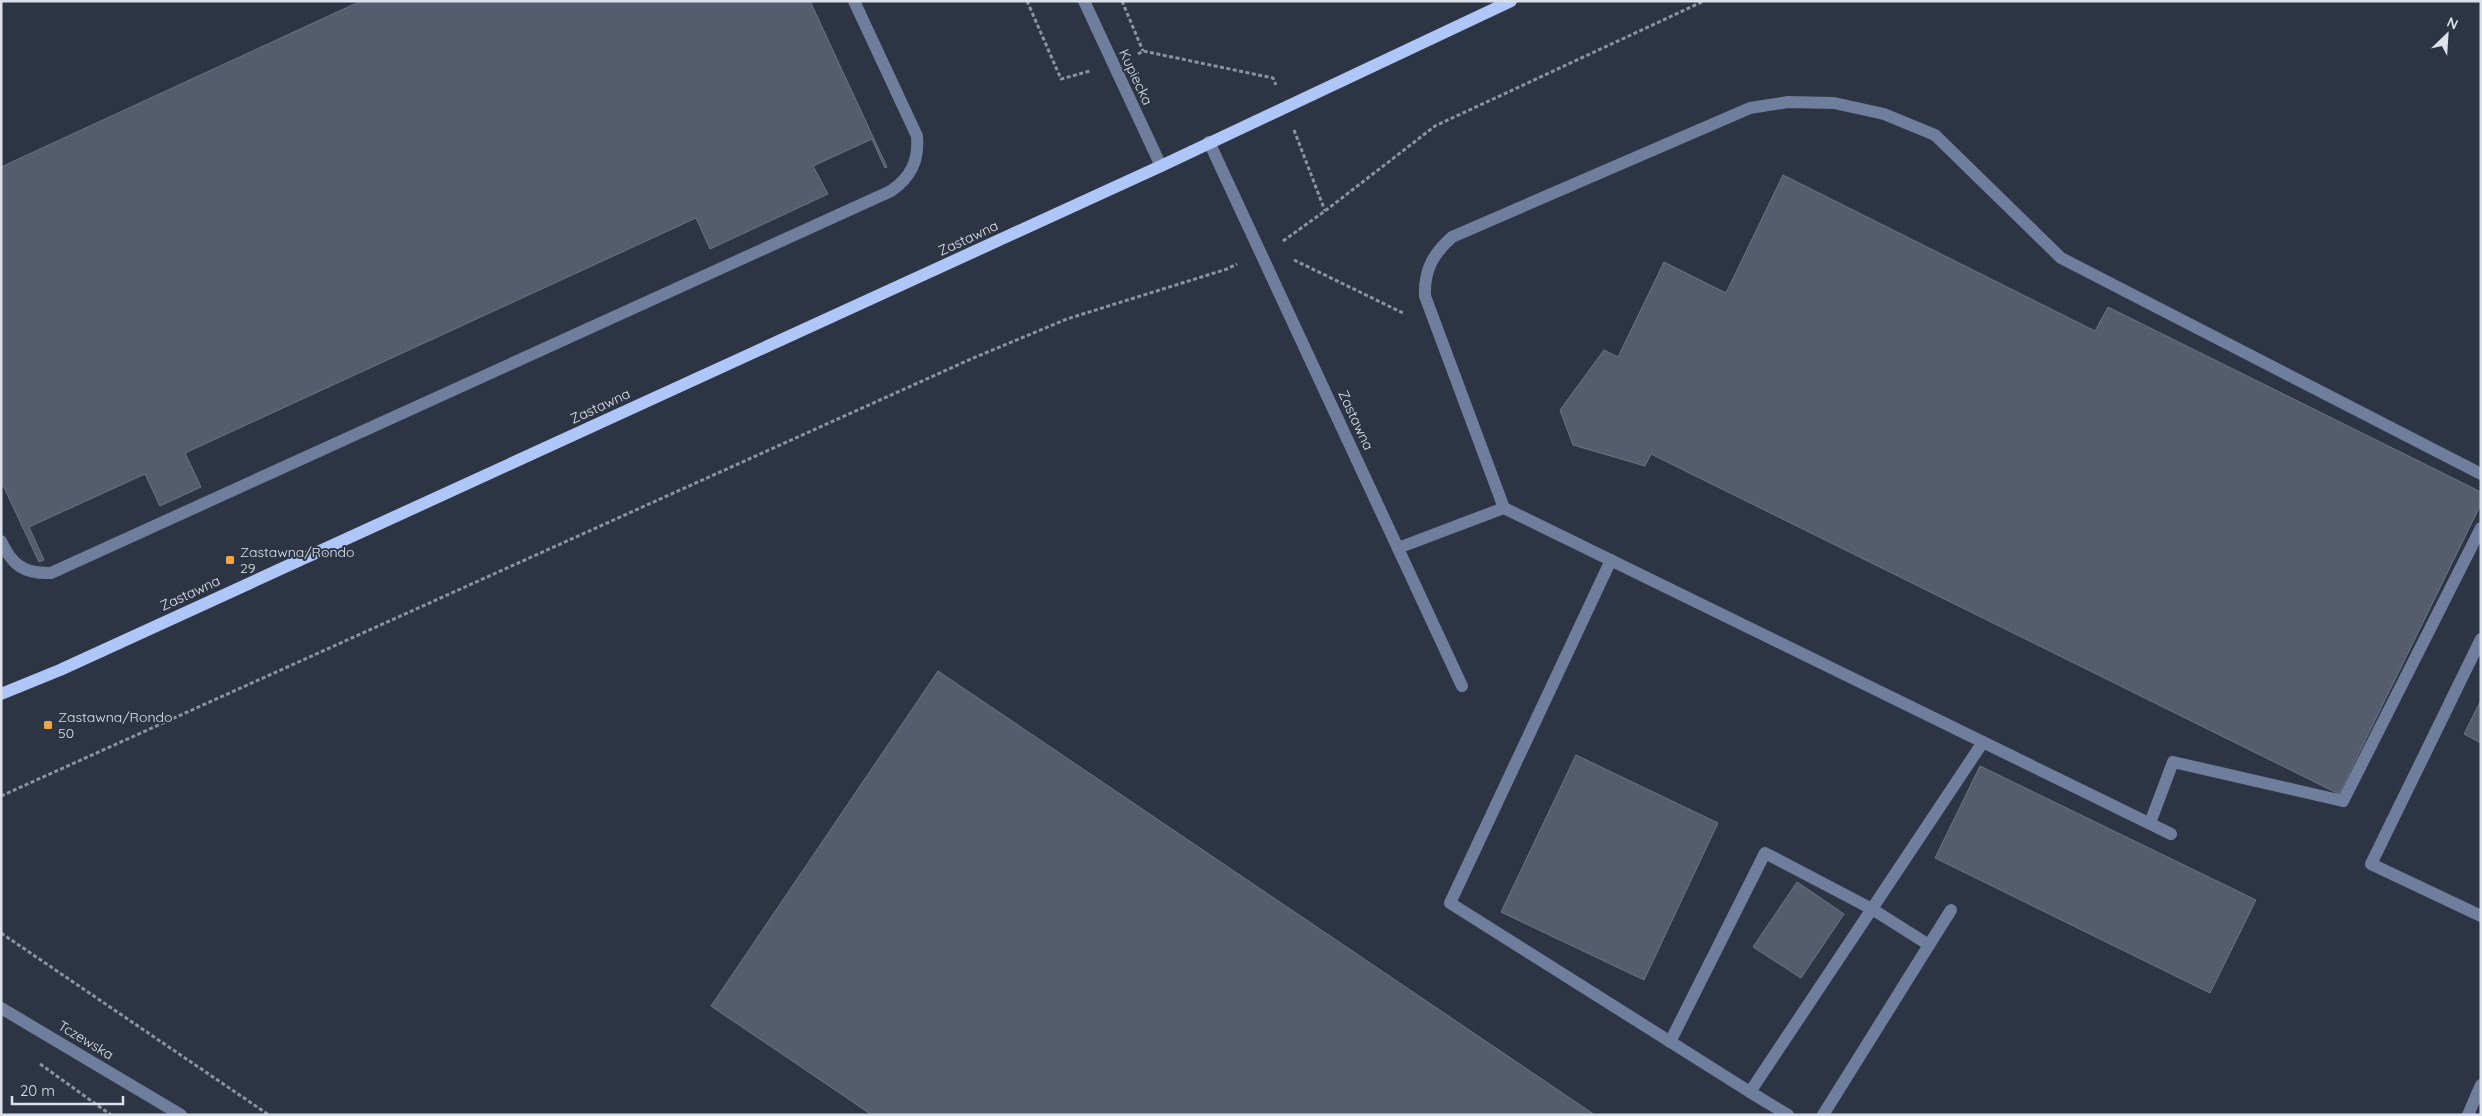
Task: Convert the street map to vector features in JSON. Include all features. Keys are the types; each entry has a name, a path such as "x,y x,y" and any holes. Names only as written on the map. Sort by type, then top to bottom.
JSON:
{"main road":[{"name":"Zastawna","path":"1,694 60,670 1161,166 1511,1"}],"street":[{"path":"1,541 8,556 18,565 28,571 51,573 891,191 904,182 913,168 918,151 917,136 854,1"},
{"name":"Kupiecka","path":"1084,1 1161,166"},
{"path":"2171,834 1504,508 1425,296 1425,280 1430,263 1438,249 1452,237 1750,108 1788,102 1834,103 1876,112 1935,135 2061,258 2481,474"},
{"name":"Zastawna","path":"1209,142 1462,686"},
{"path":"1398,548 1456,528 1504,508"},
{"path":"2150,823 2173,762 2343,801 2481,528"},
{"path":"1611,560 1450,903 1788,1115"},
{"path":"2481,639 2371,864 2481,916"},
{"path":"1750,1092 1983,742"},
{"path":"1670,1042 1765,853 1872,908 1930,945"},
{"path":"1824,1115 1951,910"},
{"name":"Tczewska","path":"1,1008 181,1115"},
{"path":"2468,1115 2481,1085"}],"path":[{"path":"1027,1 1061,79 1114,64 1143,51 1122,1"},
{"path":"1284,250 1279,243 1325,212 1435,126 1704,1"},
{"path":"1288,258 1412,317"},
{"path":"1,796 971,359 1066,319 1227,269 1244,260"},
{"path":"1,933 269,1115"},
{"path":"34,1060 111,1115"}],"building":[{"path":"361,1 810,1 887,167 885,168 872,139 813,166 828,194 710,249 696,218 185,453 201,487 160,506 145,474 29,527 44,560 39,562 1,481 1,167"},
{"path":"1783,175 2095,331 2108,307 2481,492 2481,504 2339,794 1651,454 1645,466 1573,445 1560,410 1604,350 1618,357 1664,262 1726,293"},
{"path":"938,671 1595,1115 872,1115 711,1006"},
{"path":"2481,700 2481,743 2464,734"},
{"path":"1576,755 1718,823 1644,980 1501,912"},
{"path":"1980,766 2256,900 2210,993 1935,858"},
{"path":"1797,882 1844,914 1801,978 1753,947"}],"place":[{"name":"Zastawna/Rondo 29","path":"230,560"},
{"name":"Zastawna/Rondo 50","path":"48,725"}]}
